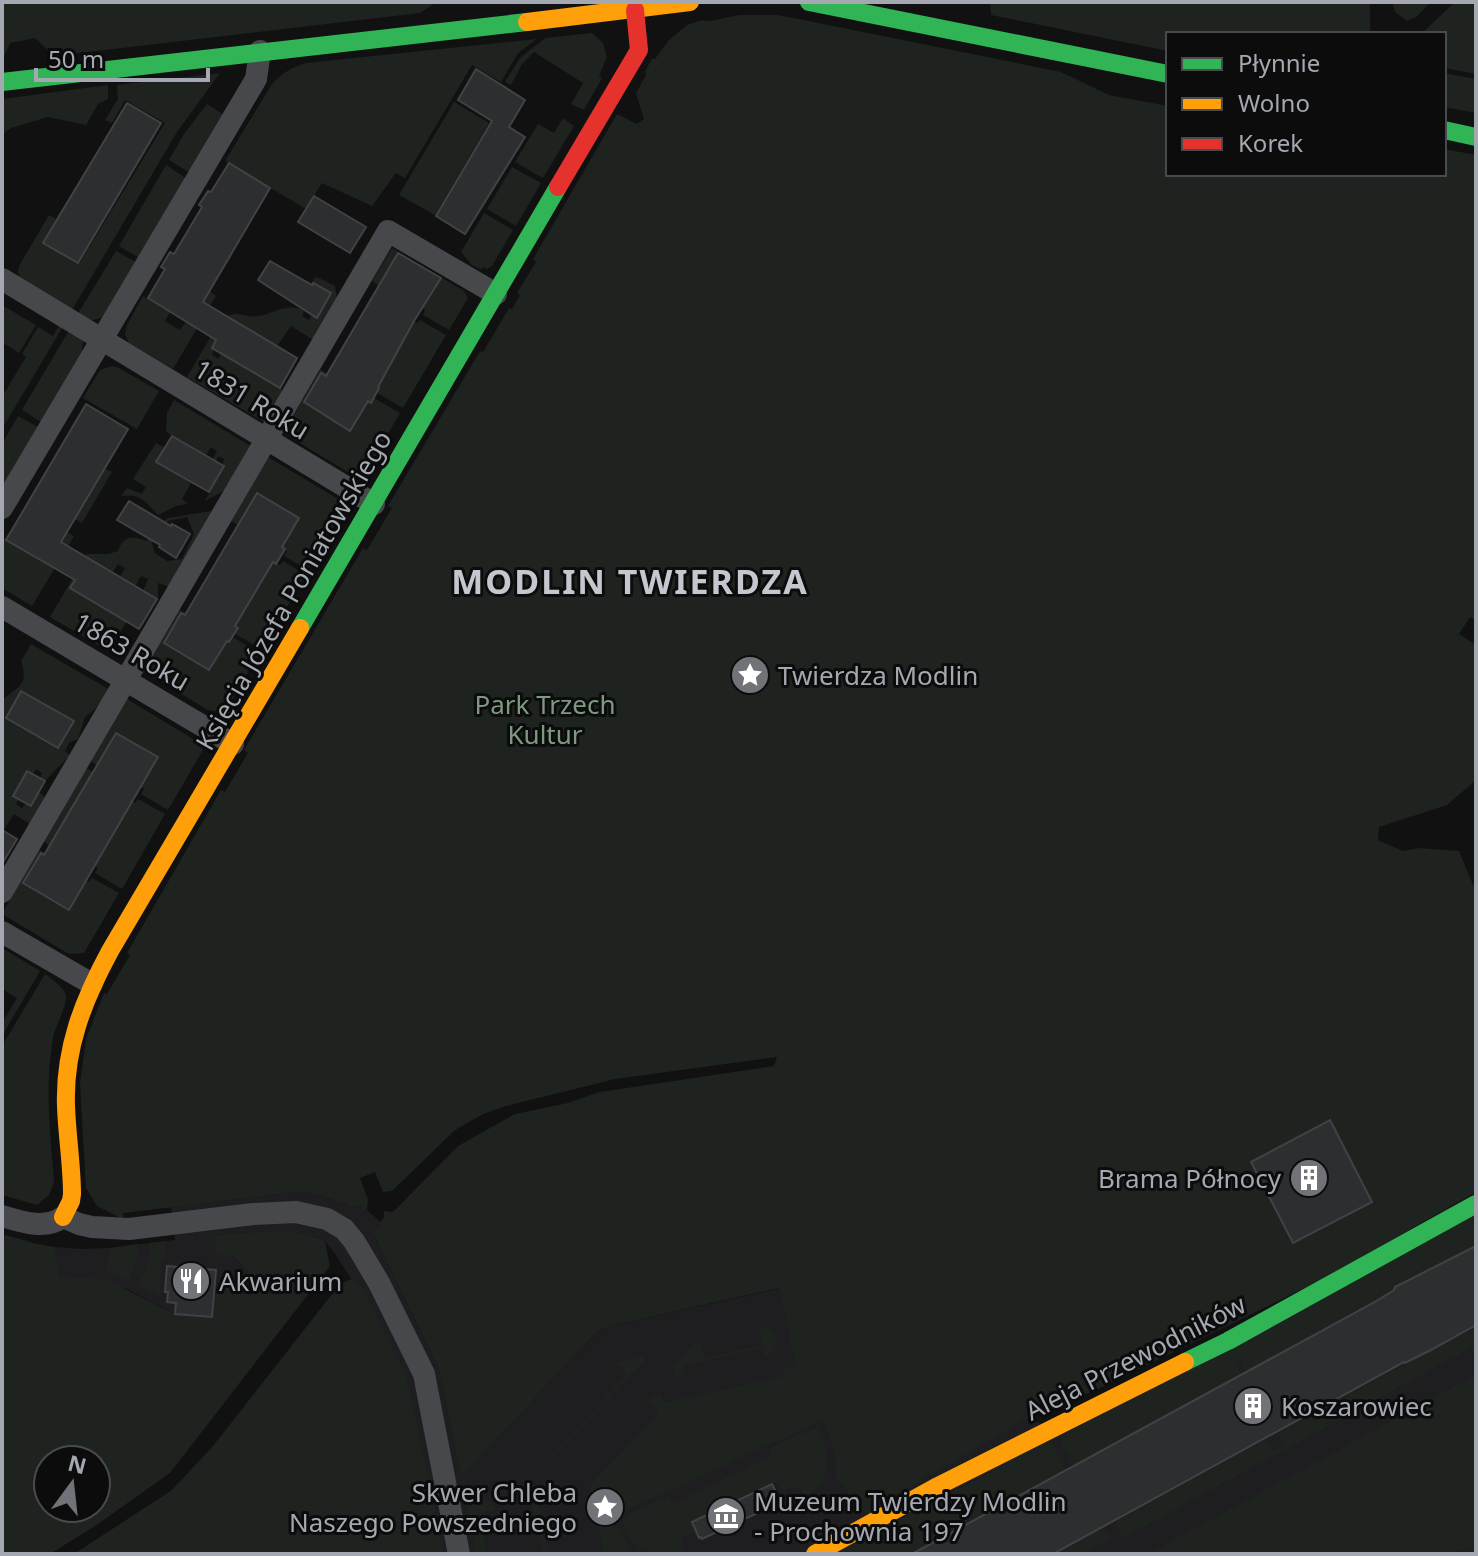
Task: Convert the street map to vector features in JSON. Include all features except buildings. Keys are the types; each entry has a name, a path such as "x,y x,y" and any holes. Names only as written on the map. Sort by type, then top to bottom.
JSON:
{"street":[{"path":"2,82 690,2"},
{"path":"809,2 1166,74"},
{"name":"Księcia Józefa Poniatowskiego","path":"63,1217 72,1194 67,1062 83,1002 639,50 635,10"},
{"path":"2,508 256,79 260,51"},
{"path":"1446,130 1476,137"},
{"path":"2,892 388,231 496,294"},
{"name":"1831 Roku","path":"2,279 374,504"},
{"name":"1863 Roku","path":"2,607 233,744"},
{"path":"2,932 92,984"},
{"name":"Aleja Przewodników","path":"815,1554 938,1486 1228,1341 1476,1204"},
{"path":"2,1216 40,1224 63,1217 79,1224 119,1229 296,1212 327,1219 344,1229 379,1283 424,1374 459,1554"}],"shaded area":[{"path":"298,1192 317,1194 350,1206 362,1205 363,1211 367,1210 381,1222 373,1233 439,1370 461,1475 597,1332 610,1326 885,1265 1028,1418 1054,1428 1476,1212 1476,1554 443,1554 361,1286 351,1279 325,1241 315,1236 292,1233 217,1235 248,1272 214,1295 212,1317 175,1314 127,1289 60,1276 55,1247 110,1248 175,1240 171,1207"}],"green space":[{"path":"2,2 448,2 435,3 420,13 54,56 35,38 10,43 2,62"},
{"path":"990,2 1370,2 1370,32 1166,32 1166,51 991,15"},
{"path":"1392,2 1431,2 1416,17 1407,21 1395,12"},
{"path":"1455,2 1476,2 1476,74 1446,68 1446,32 1423,32"},
{"name":"Park Trzech Kultur","path":"739,15 794,18 1061,72 1109,95 1166,106 1166,176 1446,176 1446,149 1476,155 1476,621 1470,617 1459,634 1476,645 1476,780 1447,805 1379,827 1378,840 1403,851 1419,848 1459,851 1476,887 1476,1192 1323,1279 1096,1390 1028,1418 865,1513 836,1478 835,1451 822,1420 619,1514 597,1518 590,1485 659,1413 647,1401 652,1397 661,1395 663,1403 784,1376 783,1368 796,1365 779,1288 610,1326 597,1332 461,1476 439,1370 373,1233 384,1217 384,1211 393,1212 458,1146 515,1114 568,1103 600,1092 774,1066 777,1057 615,1079 483,1114 455,1130 392,1191 383,1192 375,1172 360,1178 368,1200 367,1210 363,1211 361,1206 298,1192 123,1213 123,1219 97,1206 86,1188 80,1084 86,1039 104,993 107,994 130,955 127,953 221,790 225,792 248,753 244,750 363,548 367,550 392,508 388,506 480,351 483,352 509,308 512,309 520,295 517,293 536,262 533,259 617,114 637,124 644,119 636,93 652,59 687,25","holes":["1329,1120 1371,1201 1293,1243 1251,1162"]},
{"path":"592,33 603,43 607,57 599,76 602,78 584,110 571,104 583,83 534,52 522,64 511,85 505,82 520,58 545,38"},
{"path":"537,39 518,53 501,82 472,65 405,178 396,173 372,206 322,183 306,209 225,161 272,84 296,66"},
{"path":"220,73 177,132 72,310 20,278 19,266 49,215 56,219 42,243 79,264 165,123 125,100 112,123 105,120 118,99 117,85"},
{"path":"1446,73 1476,79 1476,113 1446,107"},
{"path":"108,85 108,99 98,104 86,125 48,117 2,132 2,99"},
{"path":"454,102 489,123 435,215 399,195"},
{"path":"207,104 224,115 190,173 169,160"},
{"path":"563,118 574,126 543,178 515,162 538,124 554,133"},
{"path":"166,165 186,178 139,258 119,246"},
{"path":"512,167 541,183 516,226 487,209"},
{"path":"484,213 513,230 492,266 481,270 461,252"},
{"path":"392,248 464,291 468,298 449,330 423,315 423,308 440,279 379,286 372,281"},
{"path":"116,251 136,262 104,316 90,320 76,317"},
{"path":"317,277 335,286 338,303 315,341 291,326 277,346 229,318 212,348 212,355 218,359 221,354 286,392 267,424 187,377 220,321 226,317 236,314 253,317 292,308 304,311 302,316 309,320 312,315 317,317 331,294 313,283"},
{"path":"209,291 216,296 173,369 129,343 125,334 127,325 143,296 170,312 165,321 180,330"},
{"path":"2,305 36,325 19,353 2,342"},
{"path":"420,320 446,335 403,408 377,393 378,387 414,321 418,323"},
{"path":"62,321 65,323 2,429 2,397 26,357 22,354 38,327 53,336"},
{"path":"71,327 83,340 82,353 41,422 22,410"},
{"path":"112,366 159,391 137,429 83,398 100,370"},
{"path":"321,369 327,374 309,405 350,430 368,401 371,403 374,398 400,413 365,474 358,478 283,433"},
{"path":"174,400 254,448 232,482 222,492 205,501 224,467 224,459 219,456 212,460 217,451 211,447 206,455 166,432 167,413"},
{"path":"18,416 38,427 4,486 2,444"},
{"path":"156,443 165,448 157,462 191,483 182,499 188,504 158,515 138,497 121,496 127,488 142,494 146,487 133,479"},
{"path":"268,457 338,499 344,509 308,570 284,556 287,551 282,547 298,518 257,493 238,525 231,521"},
{"path":"104,468 112,472 82,523 74,519"},
{"path":"211,511 211,518 170,587 158,583 158,599 143,591 148,579 141,576 135,586 120,577 125,568 118,564 112,573 87,559 70,588 127,621 108,651 50,617 87,554 118,551 129,538 146,541 168,518","holes":["187,517 194,534 182,559 167,561 155,553 152,543 168,521"]},
{"path":"66,532 74,536 32,606 2,588 2,537 47,564"},
{"path":"283,561 306,575 262,649 235,634 238,628 235,626 273,562 280,565"},
{"path":"179,610 186,613 168,646 209,670 227,641 230,642 233,637 259,653 225,712 208,710 143,671"},
{"path":"31,644 110,690 85,717 78,739 70,742 65,751 70,755 45,781 36,769 16,804 22,808 26,803 31,806 39,792 47,799 30,824 14,814 3,831 2,700 21,684 24,675 21,661"},
{"path":"127,699 193,739 203,750 168,810 141,794 144,789 141,787 158,757 116,733 97,765 90,761"},
{"path":"86,768 93,772 50,846 43,841"},
{"path":"138,799 165,814 122,889 95,873 98,868 95,866 132,801 135,803"},
{"path":"38,849 45,853 27,885 68,910 86,881 92,878 119,893 84,953 69,954 2,914"},
{"path":"2,948 40,971 2,1036 2,1023 17,998 2,989"},
{"path":"45,974 63,990 66,1000 53,1037 49,1077 54,1182 49,1195 37,1205 2,1195 2,1046"},
{"path":"1476,1212 1476,1246 1395,1287 1246,1372 1239,1360 1235,1363 1242,1375 1074,1466 1062,1445 1061,1436"},
{"path":"291,1232 325,1241 330,1266 170,1473 112,1514 112,1444 32,1444 32,1524 98,1524 50,1554 2,1554 2,1234 55,1247 60,1276 107,1280 175,1314 211,1317 213,1295 248,1272 233,1256 215,1255 217,1235"},
{"path":"166,1241 166,1259 161,1260 160,1297 137,1285 147,1265 149,1243"},
{"path":"138,1244 136,1263 128,1281 105,1273 110,1248"},
{"path":"351,1279 361,1285 407,1378 444,1554 74,1554 172,1490 213,1446 340,1284"},
{"path":"1476,1326 1476,1345 1123,1538 1115,1522 1266,1439 1273,1450 1284,1444 1278,1433"},
{"path":"759,1329 771,1329 776,1341 775,1349 770,1354 765,1356 763,1348 683,1366 684,1375 673,1373 674,1366 693,1344 700,1342 704,1358 762,1345"},
{"path":"641,1355 645,1360 541,1468 627,1375 615,1363"},
{"path":"1476,1375 1476,1546 1444,1554 1148,1554"},
{"path":"817,1427 825,1448 827,1466 821,1483 805,1499 801,1490 793,1486 782,1492 776,1482 693,1522 696,1531 682,1538 680,1546 684,1554 651,1553 637,1546 626,1530 621,1518 669,1496 673,1503 771,1456 769,1449"},
{"path":"1050,1440 1066,1470 912,1554 836,1554"},
{"path":"551,1489 554,1496 538,1500 549,1554 543,1554 532,1503 515,1506 514,1502 517,1494"},
{"path":"484,1500 492,1503 495,1510 479,1513 487,1554 476,1554 467,1505"},
{"path":"615,1523 632,1554 604,1554 598,1526"},
{"path":"1104,1527 1111,1539 1083,1554 1056,1554"}],"traffic: fast":[{"path":"809,2 1166,74"},
{"path":"2,82 527,22"},
{"path":"1446,130 1476,137"},
{"path":"300,628 558,187"},
{"path":"1185,1362 1476,1204"}],"traffic: slow":[{"path":"527,22 690,2"},
{"path":"63,1217 72,1194 66,1085 68,1065 77,1026 91,988 300,628"},
{"path":"815,1554 938,1486 1185,1362"}],"traffic: jam":[{"path":"558,187 639,50 635,10"}],"place":[{"name":"Twierdza Modlin","path":"750,675"},
{"name":"Brama Północy","path":"1309,1178"},
{"name":"Akwarium","path":"191,1281"},
{"name":"Koszarowiec","path":"1253,1406"},
{"name":"Skwer Chleba Naszego Powszedniego","path":"605,1507"},
{"name":"Muzeum Twierdzy Modlin - Prochownia 197","path":"726,1516"}],"district":[{"name":"MODLIN TWIERDZA","path":"630,581"}]}
